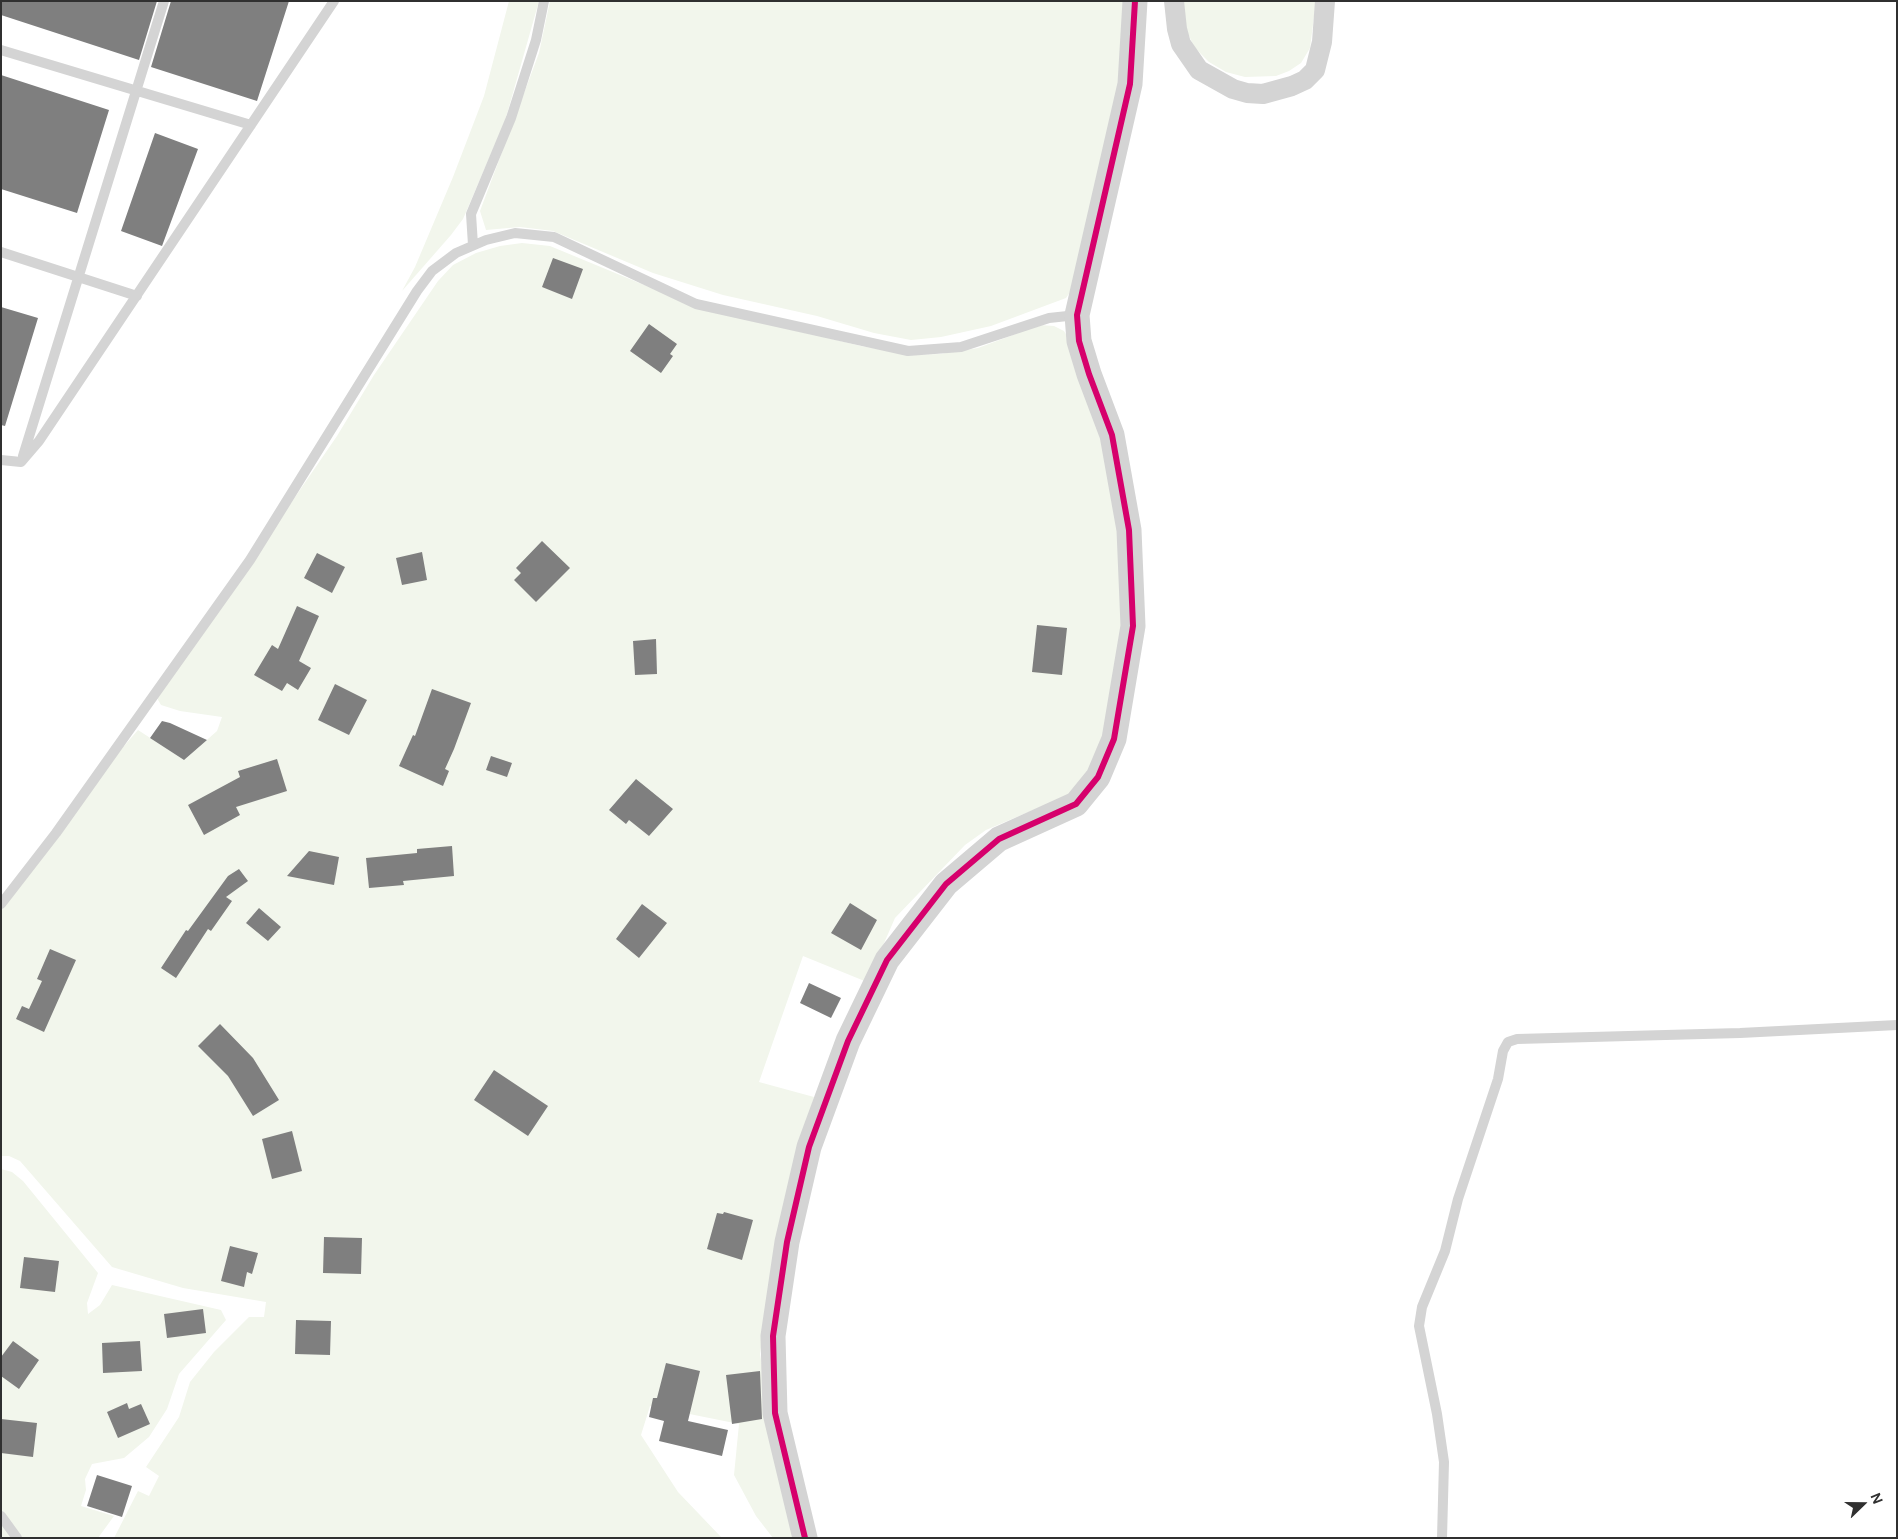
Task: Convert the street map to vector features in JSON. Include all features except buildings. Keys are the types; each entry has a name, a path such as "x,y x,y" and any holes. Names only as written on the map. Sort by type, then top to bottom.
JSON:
{"street":[{"path":"805,1538 775,1413 773,1336 787,1242 809,1147 848,1041 887,960 946,884 999,839 1076,804 1098,777 1114,738 1133,626 1129,530 1112,435 1089,374 1080,341 1077,314 1130,84 1135,1"},
{"path":"1174,1 1177,29 1181,44 1199,70 1212,79 1247,94 1263,94 1278,91 1305,80 1315,70 1322,42 1325,1"}],"lane":[{"path":"21,462 80,277 164,1"},
{"path":"21,462 39,441 334,1"},
{"path":"473,245 471,214 512,118 536,40 544,1"},
{"path":"1,50 251,125"},
{"path":"1,904 56,833 250,560 417,291 432,271 456,253 473,245 515,233 554,237 696,304 908,351 960,347 1048,318 1077,314"},
{"path":"1,252 137,296"},
{"path":"1,460 21,462"},
{"path":"1442,1538 1444,1462 1437,1414 1419,1326 1422,1307 1445,1251 1458,1199 1498,1079 1503,1051 1508,1042 1517,1039 1740,1034 1897,1025"},
{"path":"1,1516 17,1538"}],"shaded area":[{"path":"509,1 539,1 505,121 463,219 402,291 415,267 453,177 484,96"},
{"path":"550,1 1132,1 1130,57 1073,288 1066,298 991,326 941,337 911,340 874,333 817,316 723,295 653,273 553,231 520,227 486,230 480,211 539,53"},
{"path":"1181,1 1316,1 1310,48 1301,63 1289,71 1276,76 1245,77 1226,72 1209,62 1194,47 1186,29"},
{"path":"522,243 550,246 695,306 861,346 911,355 940,354 978,348 1040,325 1054,326 1064,331 1071,343 1116,489 1127,607 1104,732 1084,780 1066,796 986,830 965,845 895,918 867,982 803,956 759,1082 814,1097 784,1201 760,1354 774,1441 801,1538 773,1538 756,1516 734,1475 739,1424 650,1406 641,1435 678,1492 722,1538 114,1538 138,1491 149,1496 159,1476 146,1467 179,1417 190,1382 214,1352 249,1317 264,1317 266,1302 183,1288 112,1267 20,1161 9,1156 1,1156 1,904 112,747 124,746 138,730 184,760 217,731 222,717 180,711 161,705 157,698 337,436 374,375 438,281 453,265 476,253 500,246"},
{"path":"1,1169 12,1172 23,1181 98,1273 87,1303 88,1314 100,1305 112,1285 221,1310 226,1320 179,1374 167,1409 149,1437 124,1458 92,1464 85,1479 86,1490 81,1506 114,1516 98,1538 1,1538"}],"cycle path":[{"path":"805,1538 775,1413 773,1336 787,1242 809,1147 848,1041 887,960 946,884 999,839 1076,804 1098,777 1114,739 1133,626 1129,530 1112,435 1079,341 1077,315 1130,84 1135,1"}]}
